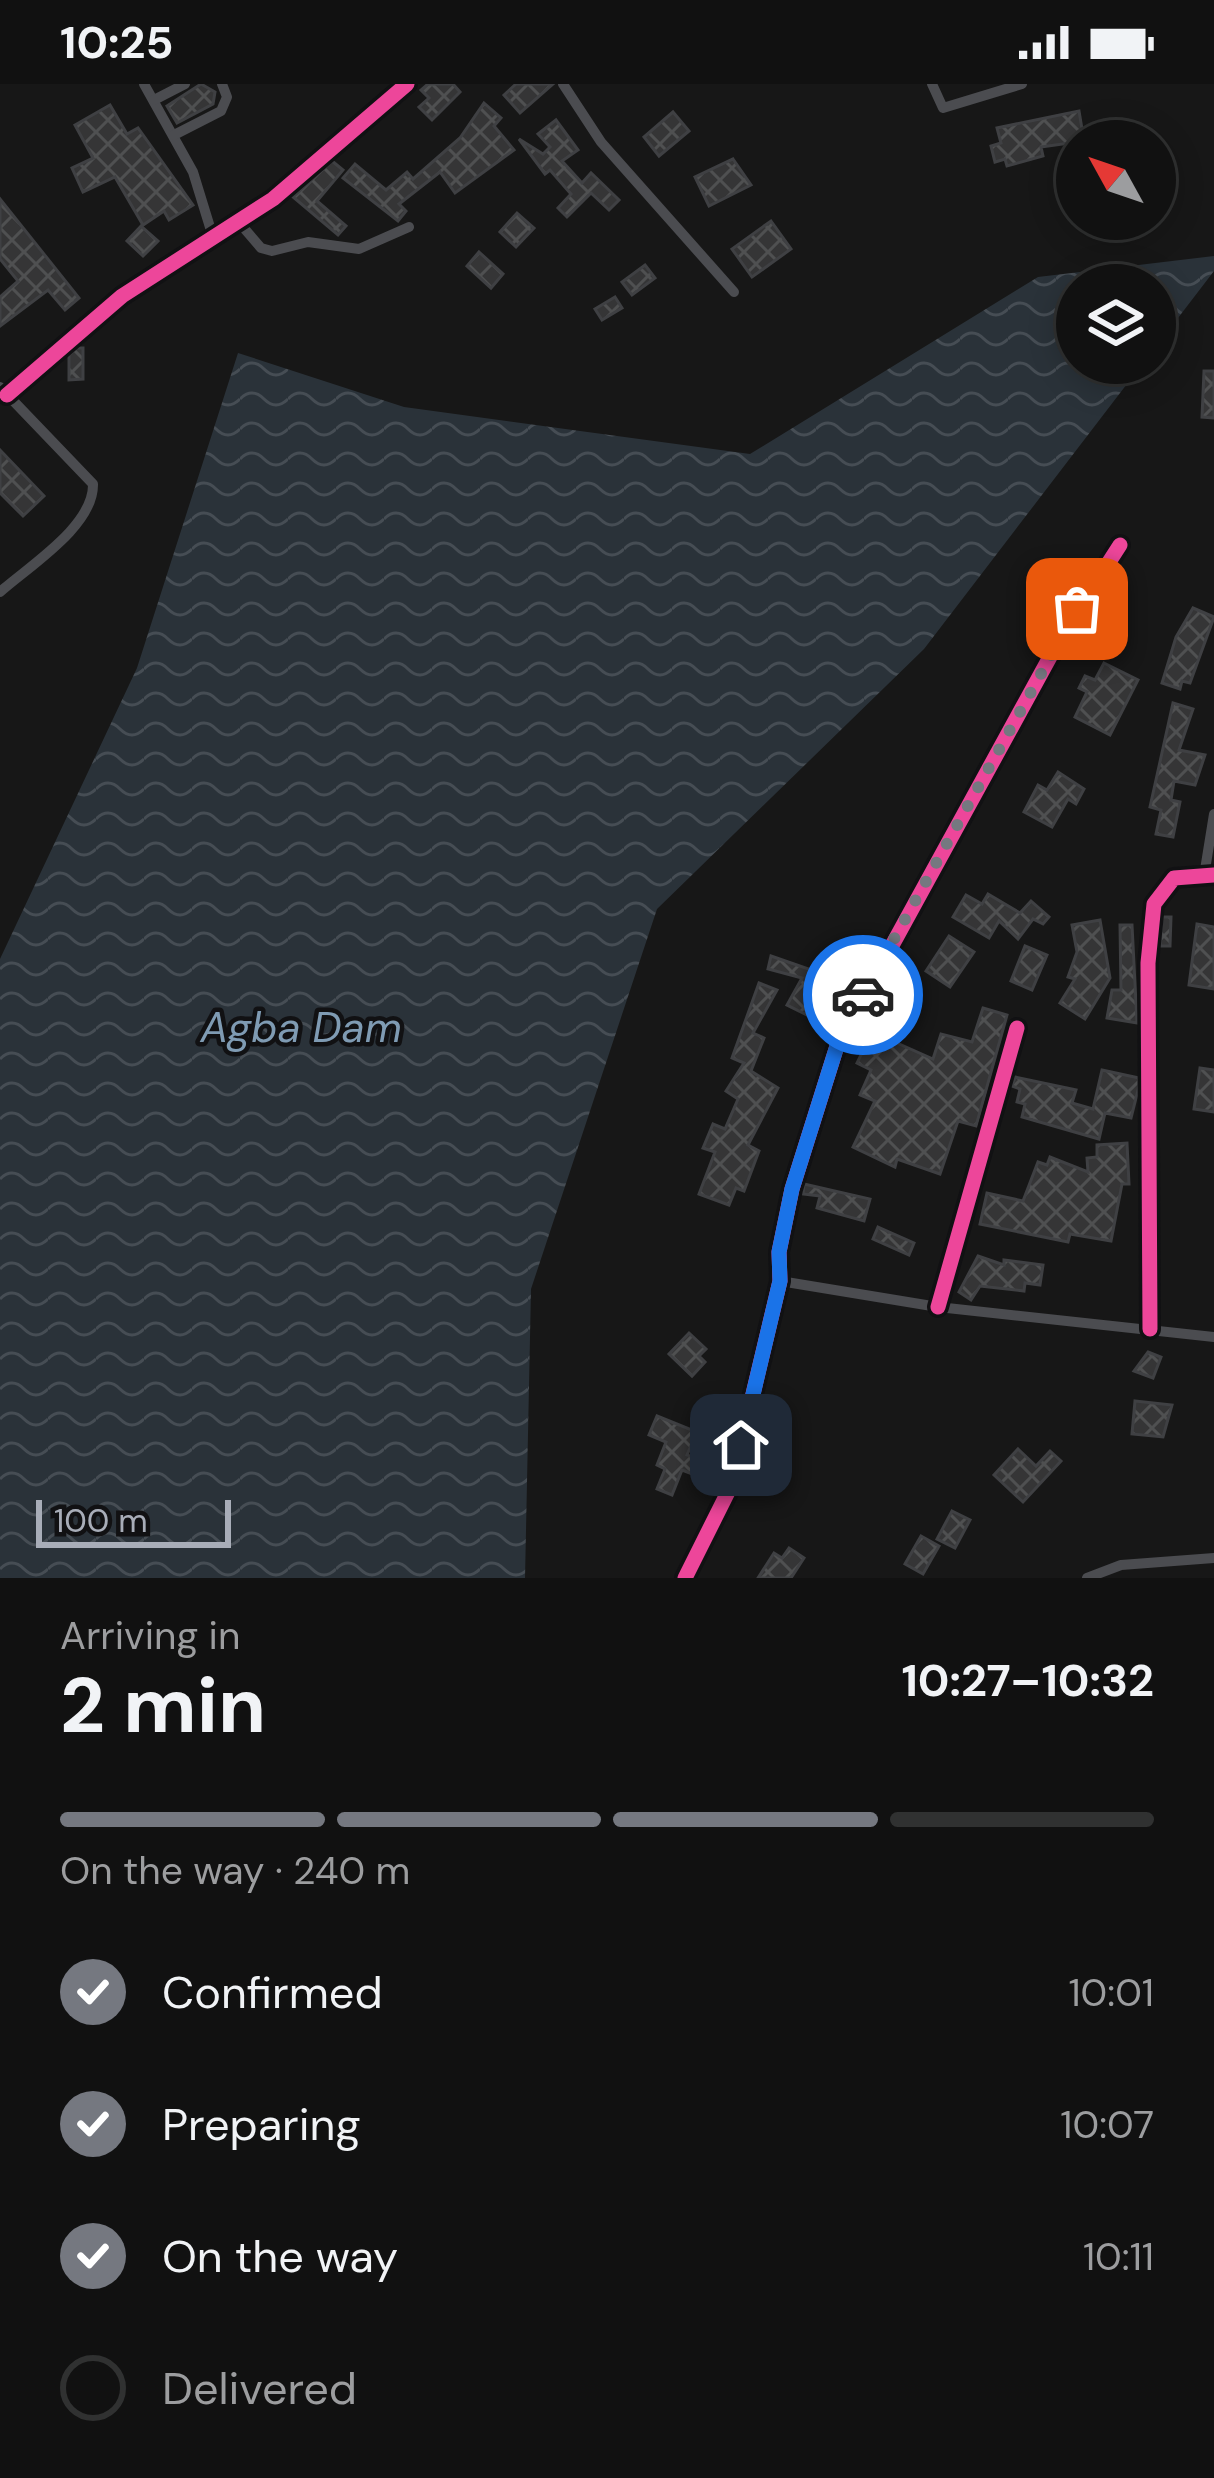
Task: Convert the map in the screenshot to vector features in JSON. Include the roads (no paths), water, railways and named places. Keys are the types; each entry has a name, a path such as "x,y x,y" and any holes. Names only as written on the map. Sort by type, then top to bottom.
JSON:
{"street":[{"path":"144,84 200,188 213,237"},
{"path":"154,100 185,84"},
{"path":"174,135 221,111 227,97 221,84"},
{"path":"0,592 84,516 93,498 93,484 3,391 122,296 273,199 407,84"},
{"path":"563,84 601,142 734,292"},
{"path":"932,84 943,109 1022,84"},
{"path":"237,220 261,248 272,251 308,242 359,249 409,227"},
{"path":"685,1578 731,1486 780,1281 779,1252 792,1189 837,1046 1062,635 1120,544"},
{"path":"1150,1329 1145,1152 1148,963 1154,904 1168,881 1209,875 1214,814"},
{"path":"938,1307 1017,1028"},
{"path":"780,1281 938,1307 1214,1337"},
{"path":"1087,1578 1120,1565 1214,1558"}],"water":[{"name":"Agba Dam","path":"1214,256 1214,271 1176,321 1176,264 1147,264"},
{"name":"Agba Dam","path":"1056,275 1056,384 1127,384 924,649 657,909 531,1289 525,1578 0,1578 0,959 137,668 238,353 404,407 750,454 1038,277"}]}
